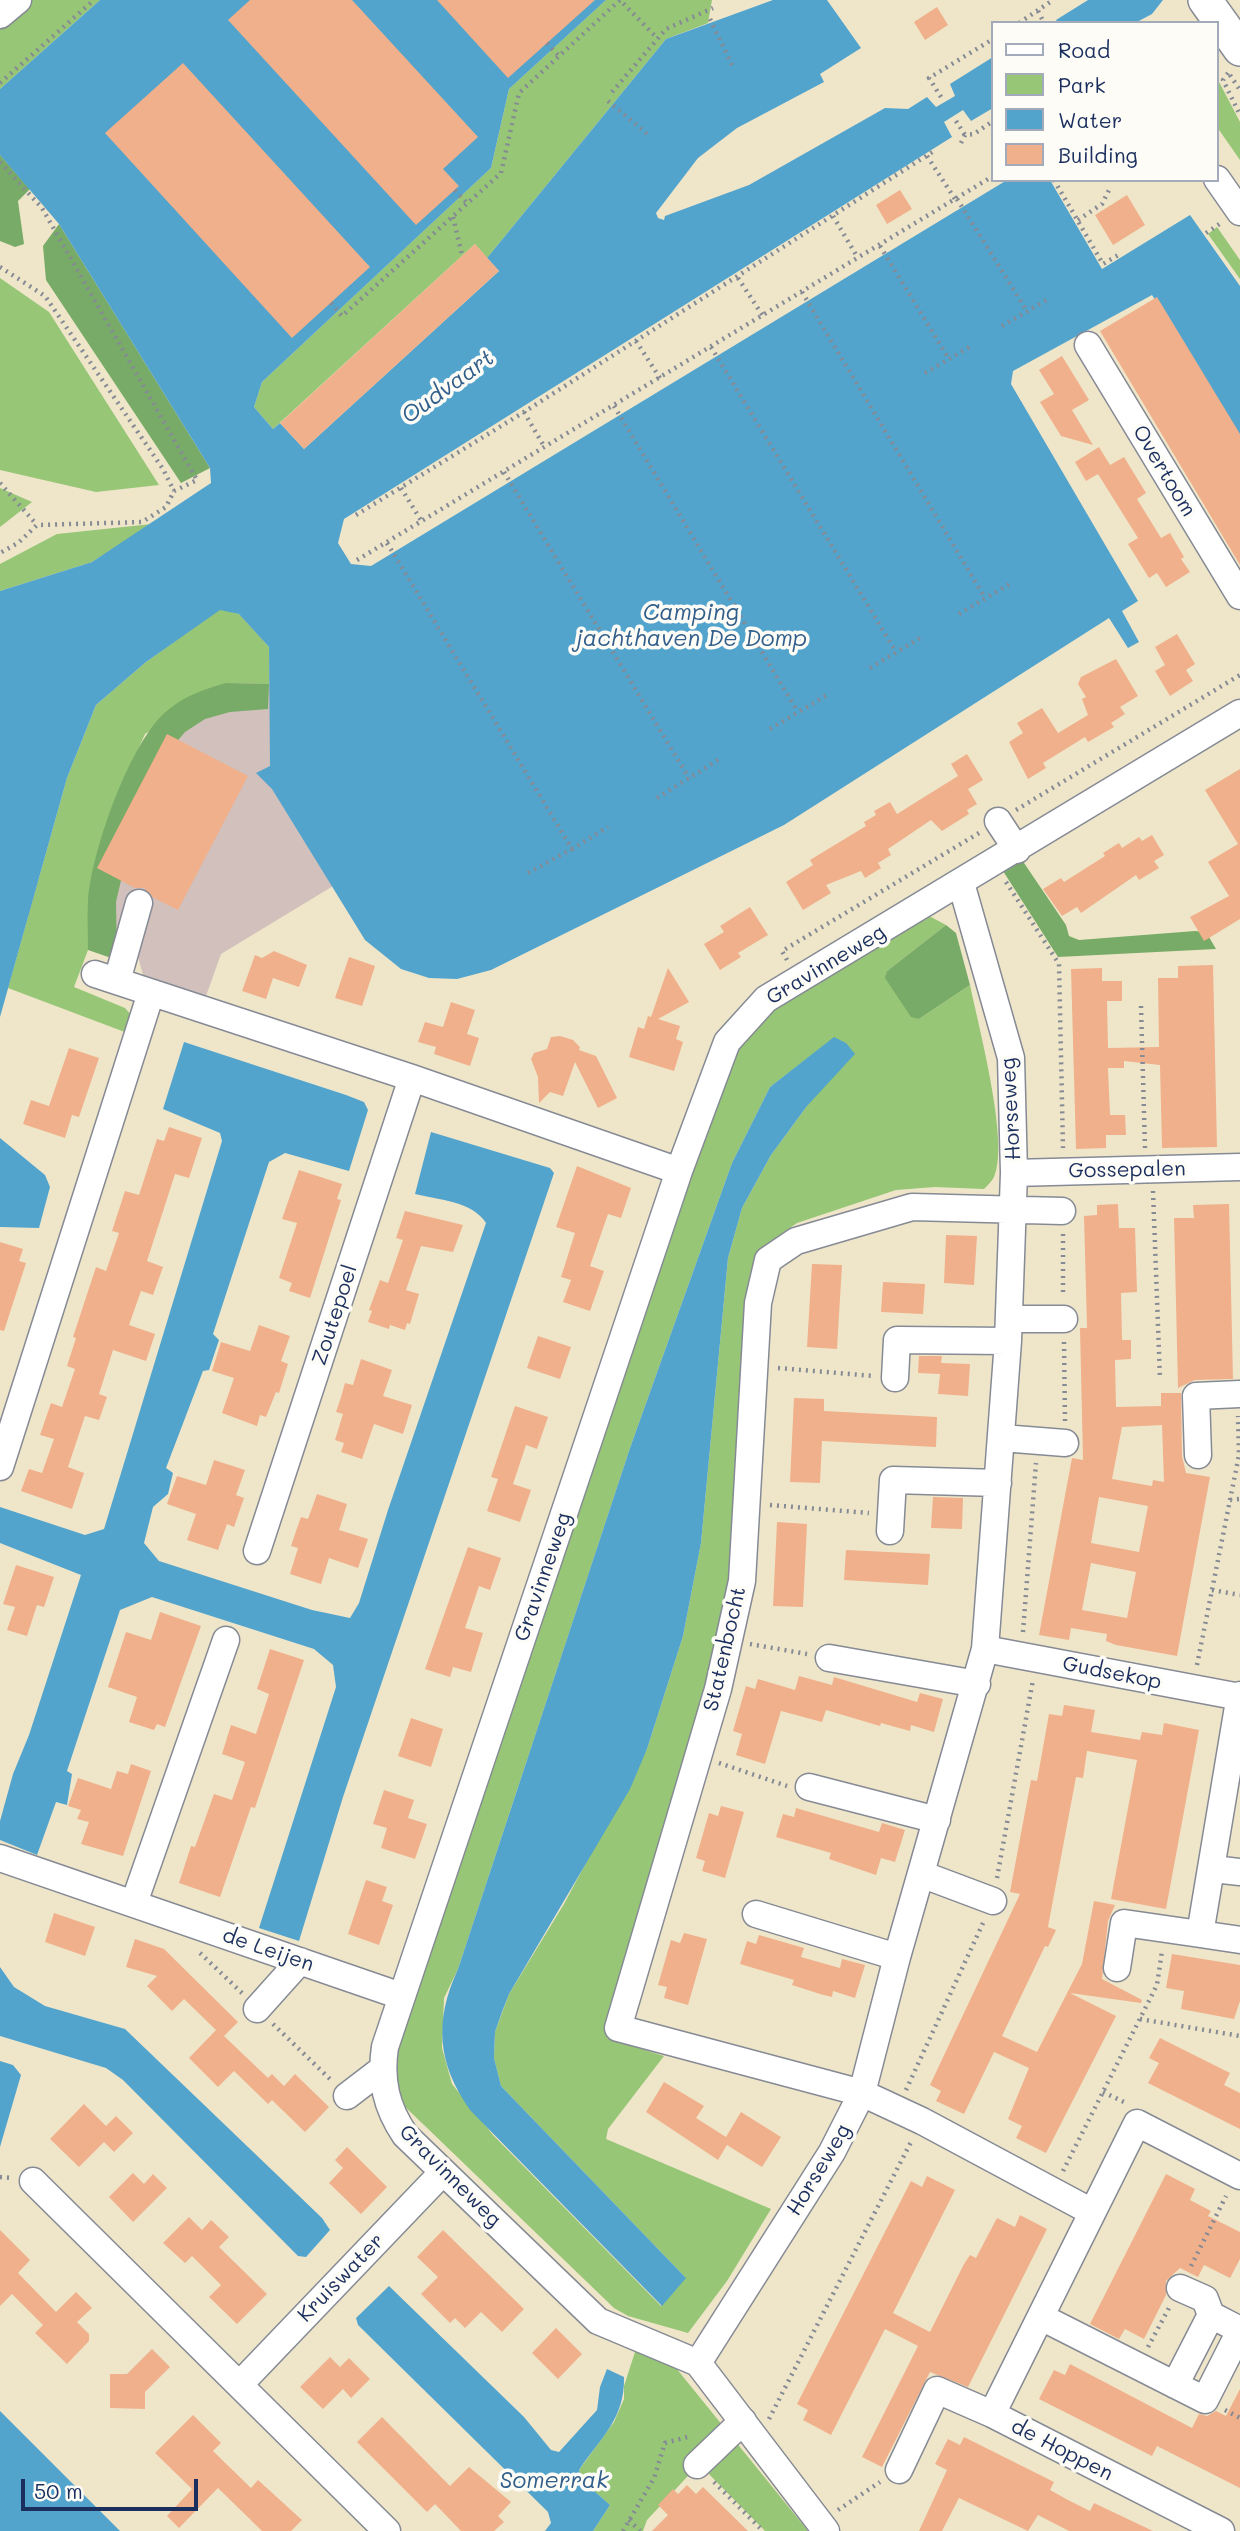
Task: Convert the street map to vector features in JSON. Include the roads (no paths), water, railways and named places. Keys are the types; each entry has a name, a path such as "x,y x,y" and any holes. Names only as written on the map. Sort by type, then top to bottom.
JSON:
{"main road":[{"path":"1205,0 1215,21"},
{"path":"1219,29 1234,61"}],"street":[{"path":"0,15 18,0"},
{"path":"1219,182 1240,212"},
{"name":"Overtoom","path":"1088,345 1240,597"},
{"name":"Gravinneweg","path":"823,2527 698,2363 598,2321 405,2134 390,2113 382,2070 385,2047 679,1171 727,1042 766,999 1240,713"},
{"path":"998,821 1017,850"},
{"name":"Horseweg","path":"698,2363 832,2152 862,2093 897,1957 977,1685 985,1649 1008,1330 1014,1173 1011,1058 961,883"},
{"path":"139,903 106,977 412,1078 679,1171"},
{"path":"0,1467 151,993"},
{"name":"Zoutepoel","path":"257,1551 412,1078"},
{"name":"Gossepalen","path":"1014,1173 1240,1167"},
{"name":"Statenbocht","path":"862,2093 618,2028 698,1756 742,1581 758,1303 768,1261 796,1241 912,1207 1062,1211"},
{"path":"895,1378 897,1340 1008,1330 1064,1319"},
{"path":"1198,1455 1196,1396 1239,1394"},
{"path":"1002,1438 1065,1443"},
{"path":"891,1523 893,1480 998,1483"},
{"path":"134,1903 226,1640"},
{"name":"Gudsekop","path":"985,1649 1240,1696 1213,1870 1200,1934"},
{"path":"829,1658 977,1685"},
{"path":"809,1787 937,1820"},
{"name":"de Leijen","path":"0,1858 401,1996"},
{"path":"1213,1870 1240,1872"},
{"path":"921,1874 993,1901"},
{"path":"756,1914 897,1957"},
{"path":"1117,1968 1124,1923 1240,1940"},
{"path":"257,2008 300,1961"},
{"path":"347,2096 382,2070"},
{"path":"862,2093 922,2121 1092,2212"},
{"name":"de Hoppen","path":"1221,2531 992,2414 1137,2123 1240,2176"},
{"name":"Kruiswater","path":"240,2384 443,2172"},
{"path":"33,2181 387,2531"},
{"path":"1041,2316 1205,2400 1240,2330 1211,2315 1205,2300 1180,2288"},
{"path":"1175,2385 1211,2315"},
{"path":"899,2470 937,2390 992,2414"},
{"path":"696,2465 750,2431"}],"water":[{"name":"Camping jachthaven De Domp","path":"100,0 606,0 509,89 491,168 262,382 254,407 273,429 280,423 304,449 499,271 487,258 666,39 773,0 827,0 861,48 820,74 824,82 737,128 698,158 656,213 658,218 664,220 665,216 749,185 885,108 908,109 927,97 936,107 955,96 950,84 992,58 992,109 971,121 963,110 944,122 952,137 344,519 338,543 351,564 371,566 1004,182 1051,182 1102,269 1190,215 1240,286 1240,435 1152,295 1013,371 1011,384 1138,601 1122,611 1139,642 1128,648 1109,618 784,825 491,970 457,979 429,978 401,969 365,940 272,789 256,773 270,766 269,647 239,614 220,610 146,662 96,705 67,778 0,1017 0,591 92,562 211,483 210,468 59,224 0,155 0,89"},
{"path":"1088,0 1163,0 1152,14 1139,21 1056,20"},
{"path":"834,1037 846,1043 855,1054 807,1106 771,1155 742,1208 728,1258 701,1543 683,1636 647,1749 630,1789 509,1994 495,2032 494,2058 501,2086 686,2278 662,2306 470,2110 459,2093 445,2058 445,2006 630,1448 732,1163 770,1087"},
{"path":"184,1042 346,1095 364,1102 368,1110 349,1171 285,1153 269,1162 213,1334 219,1340 209,1370 203,1371 166,1468 173,1473 168,1494 153,1507 144,1543 159,1561 312,1610 350,1618 359,1603 486,1223 464,1206 415,1194 431,1132 550,1168 554,1173 343,1797 299,1941 259,1928 336,1687 333,1665 314,1649 152,1597 120,1610 67,1771 72,1774 67,1805 56,1802 37,1855 0,1840 0,1821 13,1774 29,1735 81,1575 0,1543 0,1507 85,1535 104,1529 222,1141 220,1133 163,1109"},
{"path":"0,1138 45,1175 50,1187 39,1228 0,1227"},
{"path":"0,1967 14,1987 45,2006 125,2029 322,2218 330,2230 306,2257 298,2256 123,2080 106,2068 0,2036"},
{"path":"0,2061 13,2065 21,2075 0,2147"},
{"name":"Somerrak","path":"389,2286 524,2417 551,2450 559,2452 597,2410 600,2387 607,2369 624,2377 616,2416 579,2470 582,2480 610,2505 593,2531 545,2531 551,2523 548,2512 358,2325 356,2318"},
{"path":"0,2411 120,2531 0,2531"}],"water label":[{"name":"Oudvaart","path":"448,387"}]}
